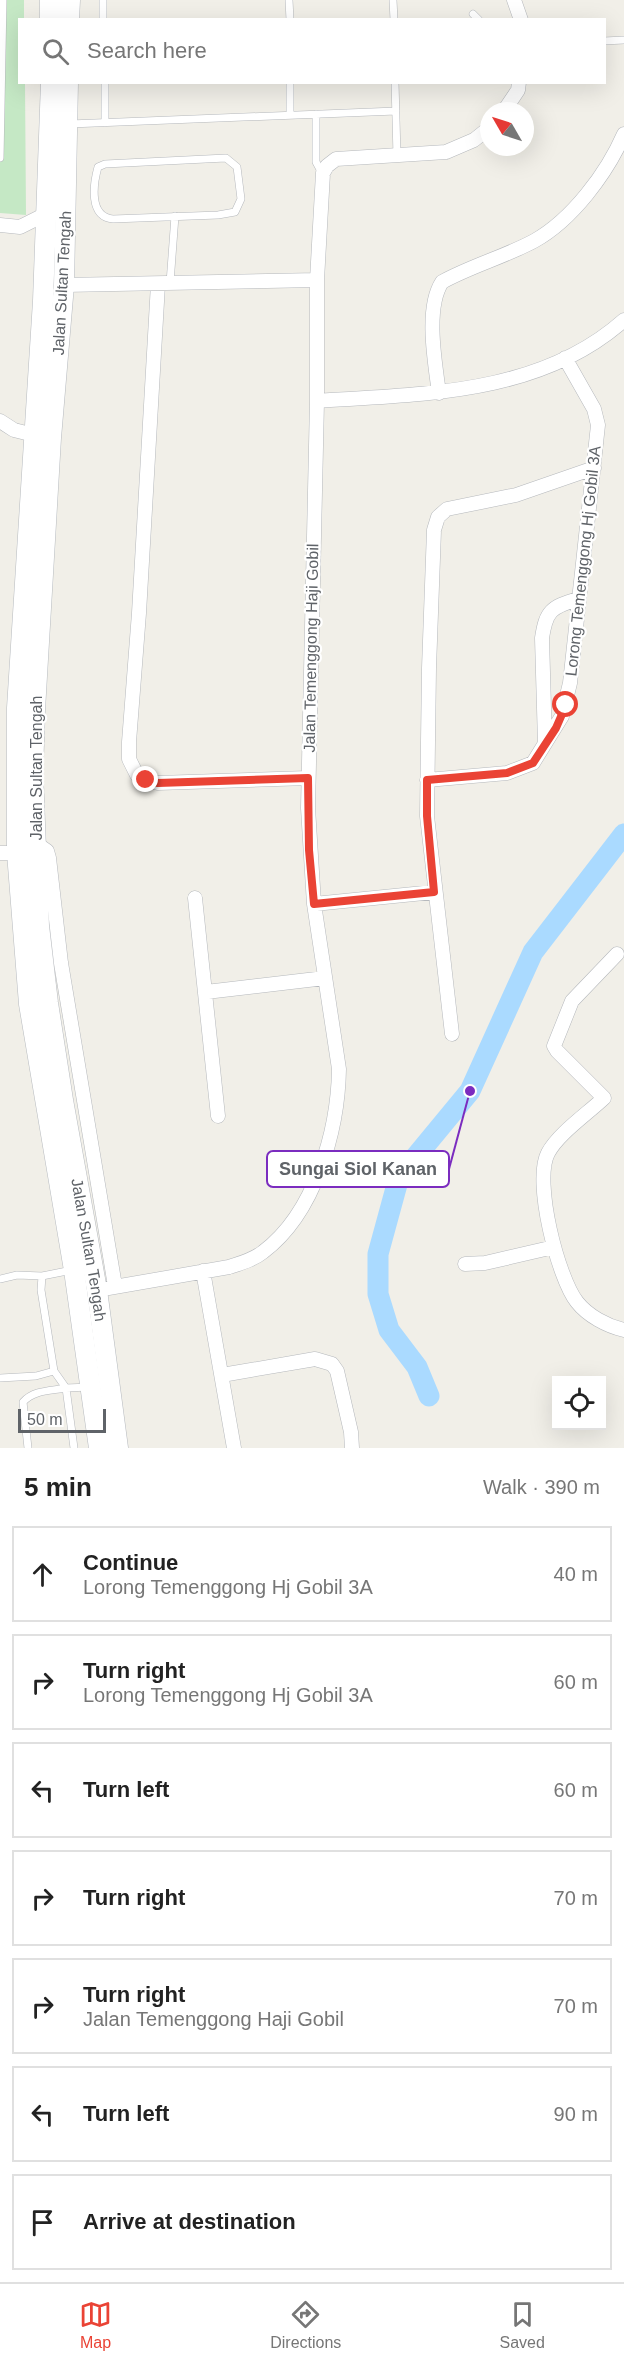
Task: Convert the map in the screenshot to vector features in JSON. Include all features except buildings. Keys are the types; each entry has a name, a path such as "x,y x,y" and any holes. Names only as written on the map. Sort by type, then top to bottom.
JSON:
{"main road":[{"path":"50,0 50,18"},
{"path":"69,18 70,0"},
{"name":"Jalan Sultan Tengah","path":"51,84 48,213 8,853 28,1004 74,1270 99,1448"},
{"name":"Jalan Sultan Tengah","path":"68,84 64,285 51,438 33,773 39,926 48,1003 63,1100 106,1288 118,1448"}],"street":[{"path":"514,0 520,18"},
{"path":"510,102 518,90 519,84"},
{"path":"439,393 435,365 433,305 435,292 442,282 534,240 556,224 600,177 624,134"},
{"path":"322,173 336,159 452,150 480,135"},
{"name":"Jalan Temenggong Haji Gobil","path":"106,1288 229,1267 246,1262 262,1253 277,1240 297,1216 310,1192 334,1126 339,1069 314,904 309,850 308,778 317,280 322,173"},
{"path":"0,225 20,227 48,213"},
{"path":"64,285 317,280"},
{"path":"164,284 129,759 137,775 158,783 308,778"},
{"path":"316,401 439,393 490,385 529,373 565,358 603,338 624,320"},
{"name":"Lorong Temenggong Hj Gobil 3A","path":"427,780 495,775 519,770 533,763 556,728 566,705 598,425 597,417 565,358"},
{"path":"0,421 14,430 34,435"},
{"path":"452,1034 427,816 434,530 438,517 447,509 516,495 594,468"},
{"path":"545,743 542,638 544,627 552,609 578,599"},
{"path":"314,904 434,892"},
{"path":"195,898 218,1116"},
{"path":"617,954 572,1001 554,1046 557,1052 604,1098 556,1142 548,1153 543,1166 543,1189 554,1247 570,1292 579,1304 603,1322 624,1330"},
{"path":"206,992 325,978"},
{"path":"465,1264 511,1258 554,1247"},
{"path":"203,1271 234,1448"},
{"path":"222,1375 306,1359 323,1360 332,1364 337,1371 351,1432 352,1448"}],"lane":[{"path":"0,158 3,0"},
{"path":"103,0 103,18"},
{"path":"289,0 290,18"},
{"path":"393,0 394,18"},
{"path":"606,40 624,40"},
{"path":"105,84 105,123"},
{"path":"290,84 290,115"},
{"path":"395,84 397,156"},
{"path":"68,124 396,111"},
{"path":"316,114 316,162 322,173"},
{"path":"226,158 232,161 237,167 241,199 235,212 174,216 104,218 98,213 95,195 98,168 105,164 226,158"},
{"path":"164,284 174,216"},
{"path":"0,1279 17,1275 42,1276 74,1270"},
{"path":"42,1276 41,1290 54,1371 66,1388 74,1448"},
{"path":"0,1378 36,1376 54,1371"},
{"path":"28,1448 23,1402 29,1396 66,1388 91,1386"}],"green space":[{"path":"0,0 24,0 24,18 18,18 18,84 25,84 26,215 0,213"}],"waterway":[{"path":"429,1396 417,1367 389,1330 378,1294 378,1254 399,1177 470,1091 533,952 624,834"}],"place":[{"name":"Sungai Siol Kanan","path":"470,1091"}],"route":[{"path":"146,780 158,783 308,778 309,850 314,904 434,892 427,816 427,780 495,775 519,770 533,763 556,728 566,705"}]}
